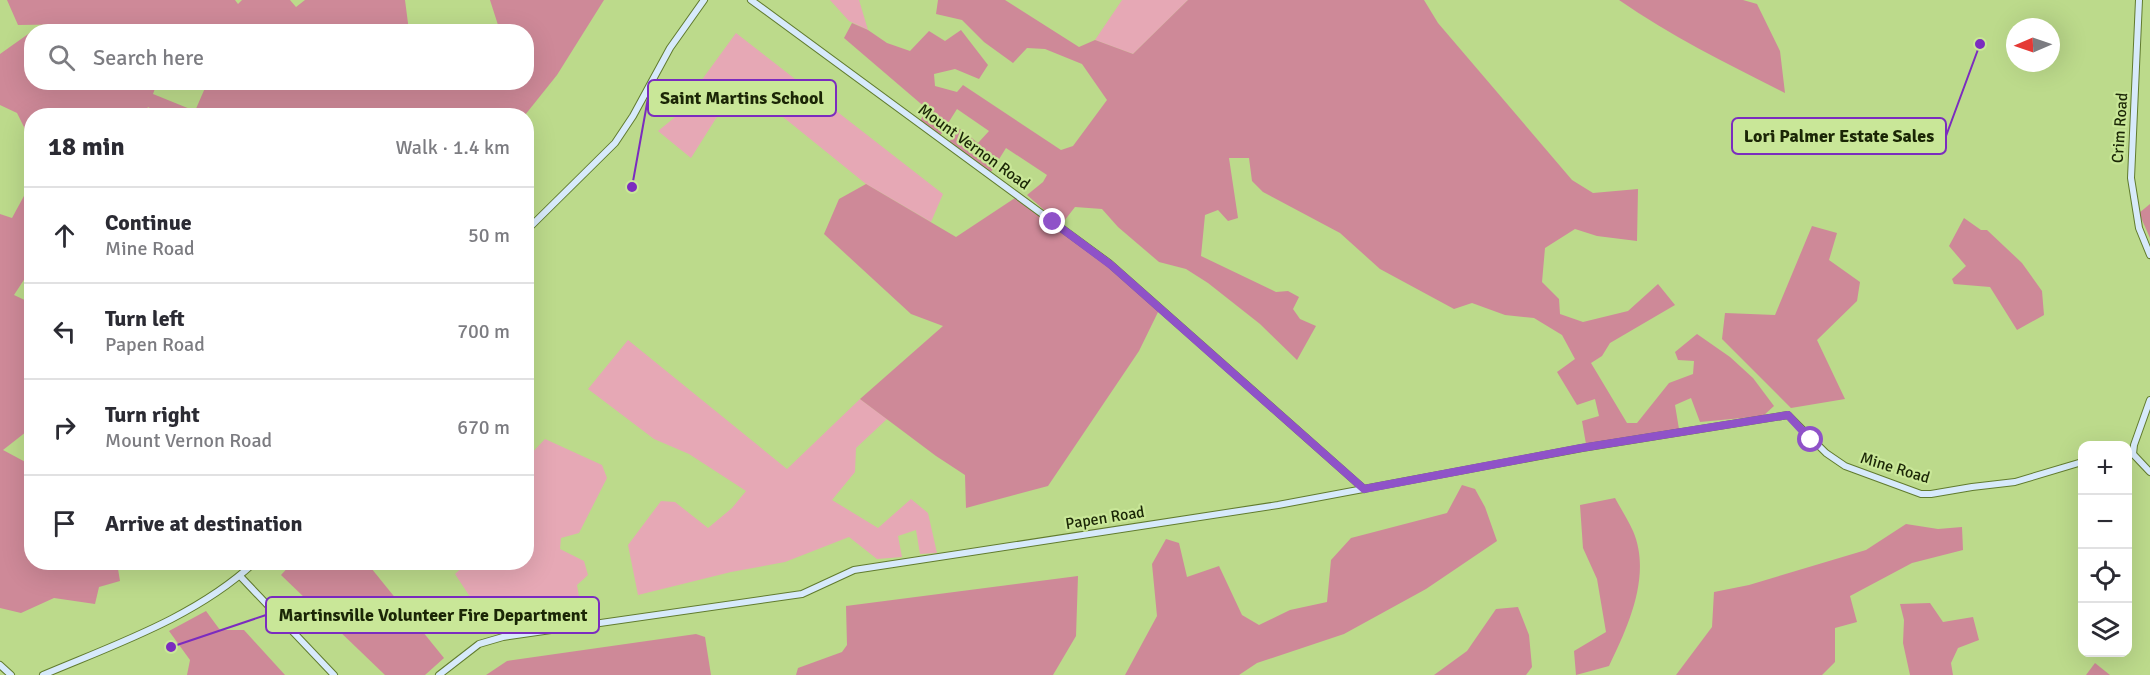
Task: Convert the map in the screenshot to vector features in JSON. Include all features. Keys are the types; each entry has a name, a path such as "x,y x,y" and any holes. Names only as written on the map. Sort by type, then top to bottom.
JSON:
{"street":[{"path":"534,223 615,143 633,116 670,48 704,0"},
{"name":"Mount Vernon Road","path":"751,0 1111,265 1364,489"},
{"name":"Crim Road","path":"2139,0 2131,178 2139,228 2150,255"},
{"path":"2132,449 2150,400"},
{"name":"Mine Road","path":"1788,415 1826,453 1845,466 1921,494 1931,495 2015,482 2078,463"},
{"name":"Papen Road","path":"439,675 479,644 503,637 802,594 854,570 1344,493 1581,448 1788,415"},
{"path":"2132,455 2150,472"},
{"path":"1344,493 1349,487 1348,476"},
{"path":"43,675 149,630 218,592 246,570"},
{"path":"240,576 334,675"},
{"path":"0,665 12,675"}],"shaded area":[{"path":"7,0 235,0 238,4 242,0 290,0 296,7 305,0 405,0 408,24 24,24 18,25"},
{"path":"490,0 604,0 557,75 531,108 196,108 204,90 534,90 534,24 498,24"},
{"path":"830,0 859,0 868,30 849,21"},
{"path":"938,0 1005,0 1079,47 1095,40 1133,54 1188,0 1424,0 1438,23 1572,180 1593,193 1638,189 1637,241 1597,236 1575,229 1545,248 1542,282 1559,299 1560,314 1583,322 1628,311 1658,284 1675,305 1610,343 1602,356 1591,363 1627,423 1637,423 1669,383 1693,374 1694,361 1678,360 1675,352 1697,334 1730,357 1753,378 1774,406 1763,416 1700,422 1691,398 1675,405 1679,429 1586,444 1582,421 1599,416 1595,399 1577,405 1557,372 1575,359 1562,335 1534,318 1505,315 1472,303 1454,309 1380,269 1340,233 1263,192 1252,181 1249,158 1229,158 1238,218 1228,221 1218,210 1205,215 1201,256 1276,292 1288,291 1299,297 1293,309 1300,319 1316,326 1297,360 1260,324 1208,283 1186,269 1159,262 1118,227 1102,209 1075,207 1061,225 1027,195 1043,182 1047,175 1006,148 991,172 949,142 960,129 978,143 989,131 957,109 940,136 920,121 927,109 844,38 852,23 868,30 887,43 910,51 929,31 945,41 961,30 988,65 979,79 955,69 934,74 935,86 957,92 963,85 1061,150 1073,146 1107,100 1082,64 1045,49 1027,48 1013,63 984,42 962,20 936,14"},
{"path":"1122,0 1188,0 1133,54 1095,40"},
{"path":"1619,0 1743,0 1757,4 1780,51 1785,93 1721,61"},
{"path":"736,33 943,194 931,222 866,184 757,96 725,104 691,158 658,131 674,118"},
{"path":"24,37 24,90 154,90 153,94 188,108 24,108 24,127 17,113 0,105 0,54"},
{"path":"866,184 956,237 1018,196 1109,263 1160,308 1139,351 1048,486 966,508 965,475 860,399 943,326 911,314 824,234 839,199"},
{"path":"24,196 24,280 14,295 24,300 24,434 3,450 24,461 24,570 118,570 120,581 99,587 95,604 54,598 21,613 0,608 0,214 12,218"},
{"path":"2150,204 2150,238 2139,213"},
{"path":"1964,218 1981,230 1987,230 2022,263 2042,291 2044,315 2017,330 1990,287 1954,284 1952,279 1966,266 1949,246"},
{"path":"1812,226 1837,233 1829,260 1860,282 1857,301 1817,340 1845,399 1791,408 1722,339 1725,313 1775,315"},
{"path":"628,340 787,469 860,399 887,419 856,448 855,472 832,500 878,528 911,499 928,513 937,553 920,554 916,530 898,536 902,557 877,559 849,537 785,562 731,572 638,595 628,545 661,501 675,502 708,528 732,508 746,491 689,454 654,439 588,389"},
{"path":"545,439 602,465 607,478 579,533 561,538 560,549 584,561 588,575 577,585 580,602 543,602 480,612 455,574 459,570 534,570 534,451"},
{"path":"1462,485 1475,489 1485,507 1497,541 1426,589 1344,634 1257,663 1239,675 1125,675 1157,616 1152,564 1166,539 1179,543 1187,577 1219,566 1242,615 1259,625 1290,610 1327,602 1331,560 1351,538 1447,513"},
{"path":"1615,498 1633,531 1638,548 1639,583 1630,618 1609,666 1576,675 1574,651 1606,632 1597,579 1583,548 1580,505"},
{"path":"1906,524 1938,529 1962,527 1963,550 1912,563 1850,596 1857,622 1835,628 1835,662 1822,675 1676,675 1712,627 1714,592 1749,585 1866,550"},
{"path":"286,570 373,570 444,658 425,675 385,675 281,575"},
{"path":"1078,576 1076,636 1053,675 796,675 798,668 842,652 847,645 846,606"},
{"path":"1930,603 1943,622 1973,617 1979,640 1958,648 1951,663 1953,675 1910,675 1903,643 1904,620 1900,604"},
{"path":"1518,607 1529,635 1532,667 1526,675 1434,675 1467,651 1496,609"},
{"path":"206,611 220,630 244,630 285,675 187,675 190,660 169,631"},
{"path":"696,634 705,637 711,675 486,675 507,661"},
{"path":"2095,663 2110,675 2086,675"}],"place":[{"name":"Lori Palmer Estate Sales","path":"1980,44"},
{"name":"Saint Martins School","path":"632,187"},
{"name":"Martinsville Volunteer Fire Department","path":"171,647"}],"route":[{"path":"1053,222 1111,265 1364,489 1581,448 1788,415 1811,440"}]}
